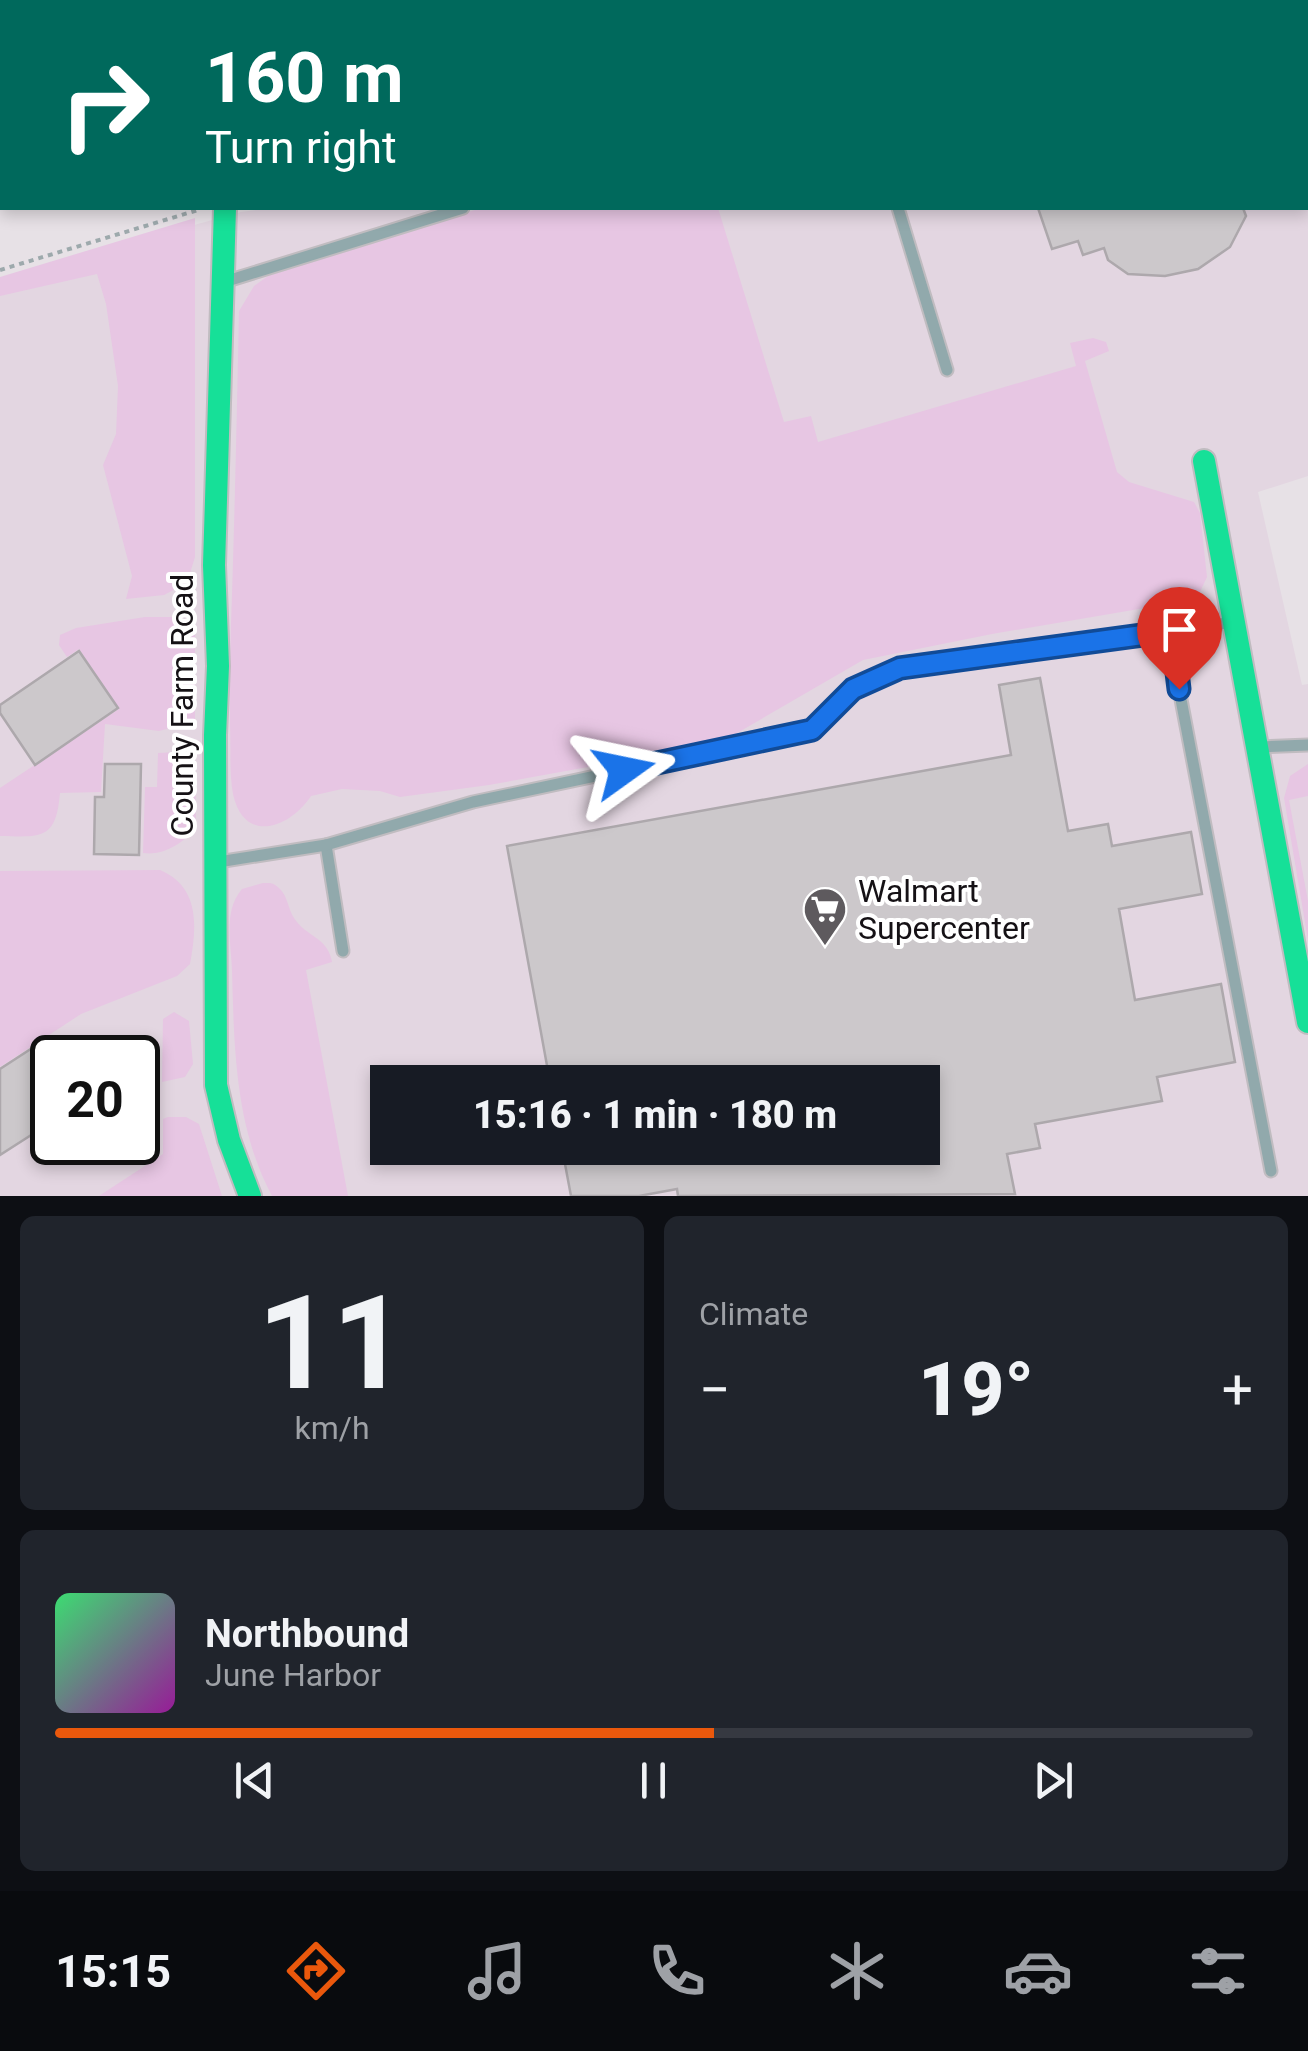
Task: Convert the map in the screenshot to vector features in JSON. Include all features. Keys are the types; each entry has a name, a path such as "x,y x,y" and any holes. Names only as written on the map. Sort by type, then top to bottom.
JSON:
{"street":[{"name":"County Farm Road","path":"225,210 214,564 218,666 216,1085 229,1140 250,1196"},
{"path":"1204,460 1308,1022"}],"lane":[{"path":"222,282 456,210"},
{"path":"899,210 947,370"},
{"path":"216,862 326,845 473,802 812,730 853,689 900,668 1234,622"},
{"path":"1172,631 1179,689 1271,1172"},
{"path":"1257,748 1308,745"},
{"path":"326,845 343,952"}],"path":[{"path":"0,270 194,212"}],"shaded area":[{"path":"256,210 1308,210 1308,476 1258,492 1302,685 1308,684 1308,1196 0,1196 0,279"},
{"path":"475,210 719,210 784,422 811,416 818,442 1076,366 1070,343 1093,338 1106,342 1109,351 1085,361 1117,472 1129,482 1194,502 1200,513 1207,577 1199,594 1180,602 863,660 720,743 400,797 380,791 342,789 311,796 280,823 257,825 239,810 233,794 230,643 239,311 254,286 268,276"},
{"path":"195,218 195,557 187,583 164,595 126,599 132,576 103,465 116,434 118,386 106,304 97,274 0,296 0,277"},
{"path":"145,617 180,617 195,632 195,722 159,731 105,724 101,792 60,793 55,820 44,833 0,836 0,788 119,709 79,649 67,657 59,645 60,635 76,628"},
{"path":"177,752 195,763 196,829 172,847 143,853 145,787 157,787 158,753"},
{"path":"1308,764 1308,796 1289,800 1308,901 1308,940 1284,798 1290,776"},
{"path":"160,870 183,887 193,909 190,964 177,976 81,1014 49,1035 30,1035 30,1047 0,1067 0,871"},
{"path":"263,883 282,891 294,918 330,954 332,962 306,970 348,1196 272,1196 250,1142 236,1057 230,928 232,907 242,889"},
{"path":"174,1012 189,1021 193,1064 185,1077 162,1082 163,1019"},
{"path":"186,1117 199,1124 222,1196 99,1196 146,1165 160,1165 163,1119"}],"building":[{"path":"1039,210 1244,210 1246,216 1230,247 1198,269 1165,276 1128,274 1108,260 1104,248 1083,255 1078,241 1052,249"},
{"path":"79,651 118,708 35,765 0,713 0,705"},
{"name":"Walmart Supercenter","path":"1040,678 1068,831 1108,824 1112,846 1191,832 1202,894 1119,909 1135,1000 1221,984 1235,1062 1157,1077 1162,1101 1035,1124 1040,1148 1007,1154 1015,1194 678,1196 677,1189 639,1196 571,1196 565,1165 940,1165 940,1065 547,1065 507,846 1011,755 999,685"},
{"path":"105,764 141,764 139,855 94,854 95,797 104,797"},
{"path":"30,1050 30,1136 0,1155 0,1069"}],"traffic: fast":[{"path":"225,210 214,565 218,666 216,1085 229,1140 250,1196"},
{"path":"1204,461 1308,1022"}],"place":[{"name":"Walmart Supercenter","path":"825,947"}],"route":[{"path":"624,770 812,730 853,689 900,668 1172,631 1179,689"}]}
